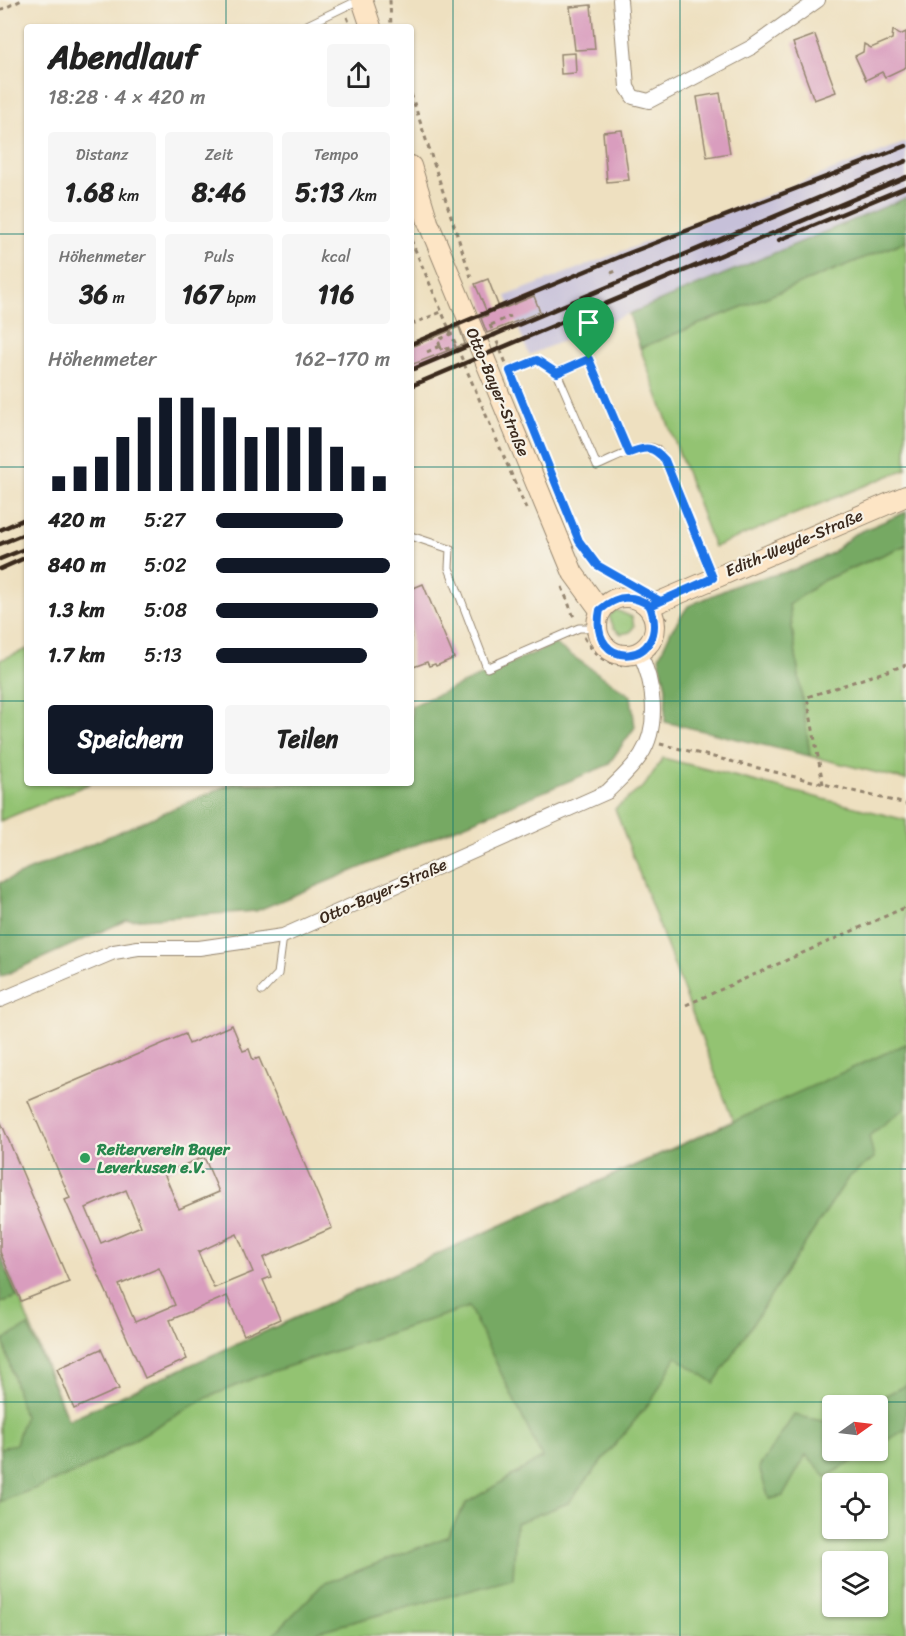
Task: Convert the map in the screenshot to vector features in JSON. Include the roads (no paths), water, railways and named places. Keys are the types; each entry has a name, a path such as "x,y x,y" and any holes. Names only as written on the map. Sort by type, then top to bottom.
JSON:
{"street":[{"path":"361,0 370,24"},
{"path":"620,0 627,87 633,97 649,101 752,47 818,0"},
{"name":"Otto-Bayer-Straße","path":"414,176 428,222 573,573 598,619"},
{"name":"Edith-Weyde-Straße","path":"655,604 906,496"},
{"path":"632,597 655,604 655,629 646,654 629,655 614,652 601,640 598,619 619,598 632,597"},
{"name":"Otto-Bayer-Straße","path":"0,1000 114,951 138,948 199,948 283,936 607,792 630,770 648,740 652,702 646,654"}],"lane":[{"path":"309,24 361,0"},
{"path":"629,453 589,359 557,373 597,466 644,447 656,449 665,460 713,578"},
{"path":"414,537 450,549 449,568 488,668 598,619"},
{"path":"262,990 278,974 283,936"}],"railway":[{"path":"414,343 624,255 906,146"},
{"path":"414,369 906,161"},
{"path":"414,385 906,177"},
{"path":"779,240 906,187"},
{"path":"0,530 24,519"},
{"path":"0,544 24,534"},
{"path":"0,559 24,549"},
{"path":"0,569 24,558"}],"place":[{"name":"Reiterverein Bayer Leverkusen e.V.","path":"85,1158"}]}
